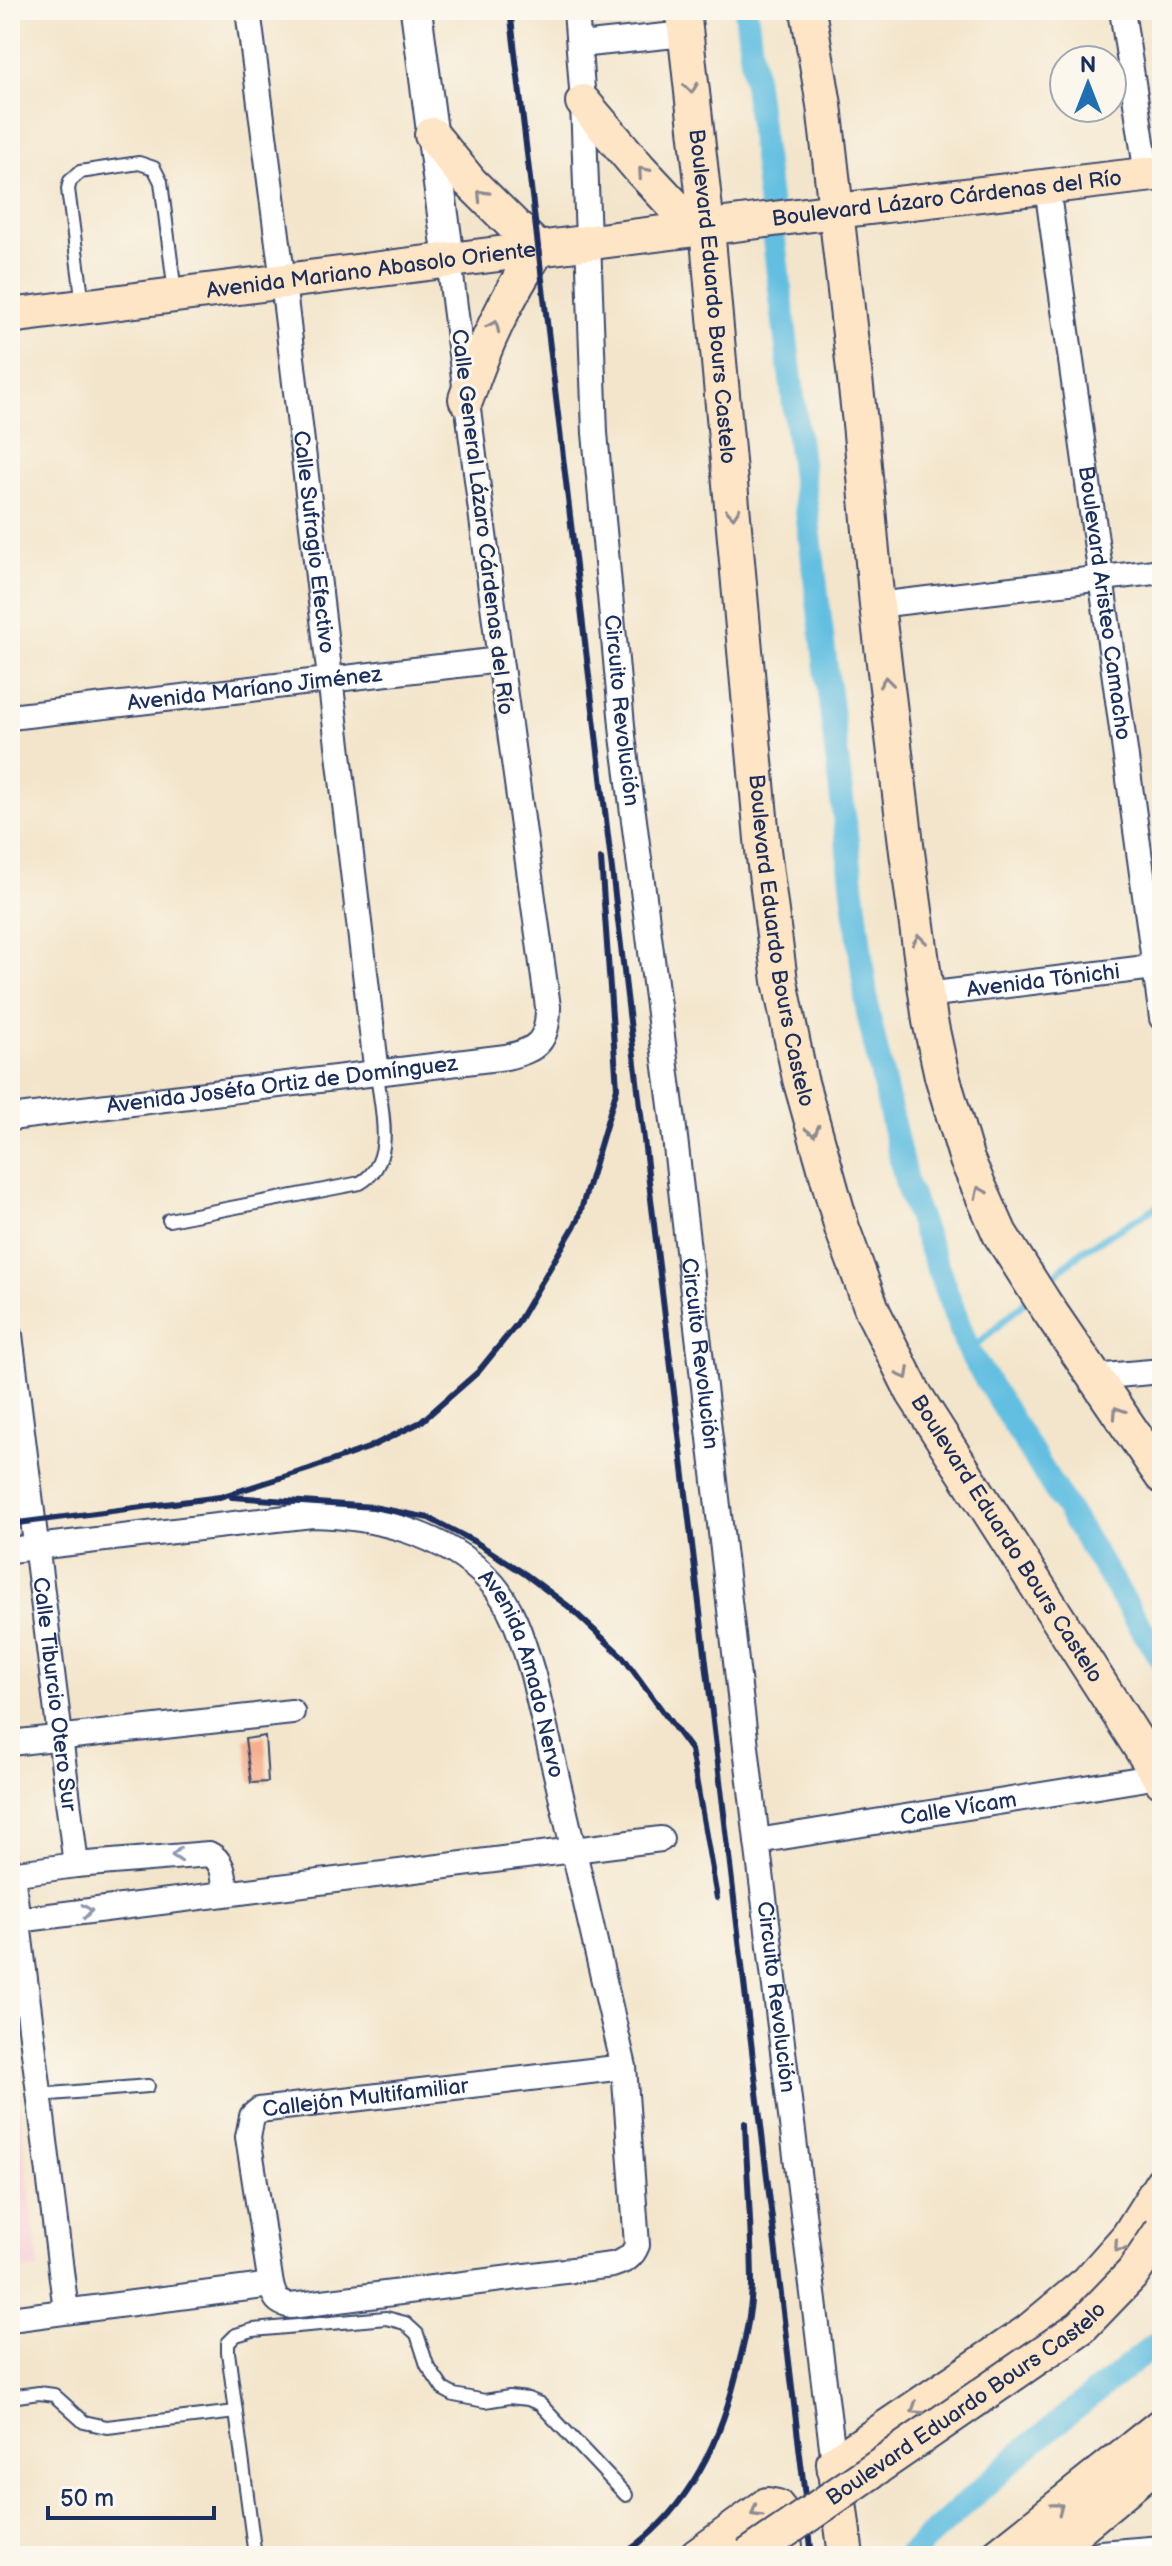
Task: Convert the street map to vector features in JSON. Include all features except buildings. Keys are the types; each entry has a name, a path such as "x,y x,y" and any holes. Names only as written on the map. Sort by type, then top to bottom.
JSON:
{"main road":[{"path":"808,10 824,105 827,212 860,423 877,605 934,1045 949,1105 976,1184 1006,1245 1162,1476"},
{"name":"Boulevard Eduardo Bours Castelo","path":"684,22 712,227 772,928 794,1053 823,1168 862,1285 913,1392 1160,1778"},
{"path":"583,102 639,168 712,227"},
{"path":"432,135 479,192 538,249 500,312 479,359 466,399"},
{"name":"Boulevard Lázaro Cárdenas del Río","path":"712,227 1154,174"},
{"name":"Avenida Mariano Abasolo Oriente","path":"10,316 712,227"},
{"path":"846,2556 834,2463 1028,2332 1088,2282 1128,2237 1162,2183"},
{"name":"Boulevard Eduardo Bours Castelo","path":"748,2556 1081,2327 1133,2273 1162,2230"},
{"path":"997,2556 1162,2425"},
{"path":"1045,2556 1162,2459"},
{"path":"697,2556 763,2506 771,2505 781,2512 786,2556"}],"street":[{"name":"Calle Sufragio Efectivo","path":"248,10 377,1074"},
{"name":"Calle General Lázaro Cárdenas del Río","path":"416,10 548,1007 546,1034"},
{"name":"Circuito Revolución","path":"576,10 583,102 595,433 623,736 673,1121 834,2463"},
{"path":"1122,10 1154,174"},
{"path":"579,45 684,22"},
{"name":"Boulevard Aristeo Camacho","path":"1047,187 1158,967 1162,1018"},
{"path":"877,605 1162,571"},
{"name":"Avenida Maríano Jiménez","path":"10,717 500,660"},
{"name":"Avenida Tónichi","path":"926,995 1158,967"},
{"name":"Avenida Joséfa Ortiz de Domínguez","path":"10,1118 524,1053 537,1045 546,1034"},
{"name":"Calle Tiburcio Otero Sur","path":"11,1348 76,1865"},
{"path":"1094,1377 1162,1371"},
{"name":"Avenida Amado Nervo","path":"10,1550 312,1515 380,1522 409,1531 463,1559 489,1580 521,1635 624,2067 638,2235 633,2255 612,2265 291,2306 275,2295"},
{"path":"10,1743 292,1712"},
{"name":"Calle Vícam","path":"757,1841 1160,1778"},
{"path":"14,1920 661,1839"},
{"path":"66,2311 14,1920 11,1874 76,1865 209,1854 217,1858 222,1867 226,1892"},
{"name":"Callejón Multifamiliar","path":"275,2295 248,2137 252,2116 259,2110 624,2067"},
{"path":"10,2319 66,2311 275,2295"},
{"path":"1101,2556 1162,2551"}],"lane":[{"path":"83,307 68,189 70,181 80,172 139,163 154,168 161,182 175,295"},
{"path":"169,1220 360,1183 373,1176 383,1151 377,1074"},
{"path":"39,2095 148,2086"},
{"path":"255,2556 228,2352 228,2343 236,2335 253,2330 386,2318 405,2323 417,2334 427,2365 443,2389 454,2395 485,2401 509,2397 540,2404 626,2495"},
{"path":"10,2397 39,2393 54,2395 84,2422 107,2427 236,2412"}],"shaded area":[{"path":"10,2029 39,2269 10,2272"}],"waterway":[{"path":"746,10 868,1013 907,1186 969,1352 1162,1661"},
{"path":"1042,1286 1082,1251 1162,1204"},
{"path":"969,1352 1030,1297"},
{"path":"908,2556 1024,2450 1162,2339"}],"railway":[{"path":"510,10 812,2556"},
{"path":"10,1524 220,1497 309,1469 368,1448 421,1422 478,1372 517,1324 578,1220 617,1088 601,859"},
{"path":"232,1497 373,1507 429,1518 477,1543 568,1606 623,1657 691,1750 717,1898"},
{"path":"621,2556 645,2538 684,2494 713,2444 733,2388 746,2332 752,2287 745,2123"}]}
